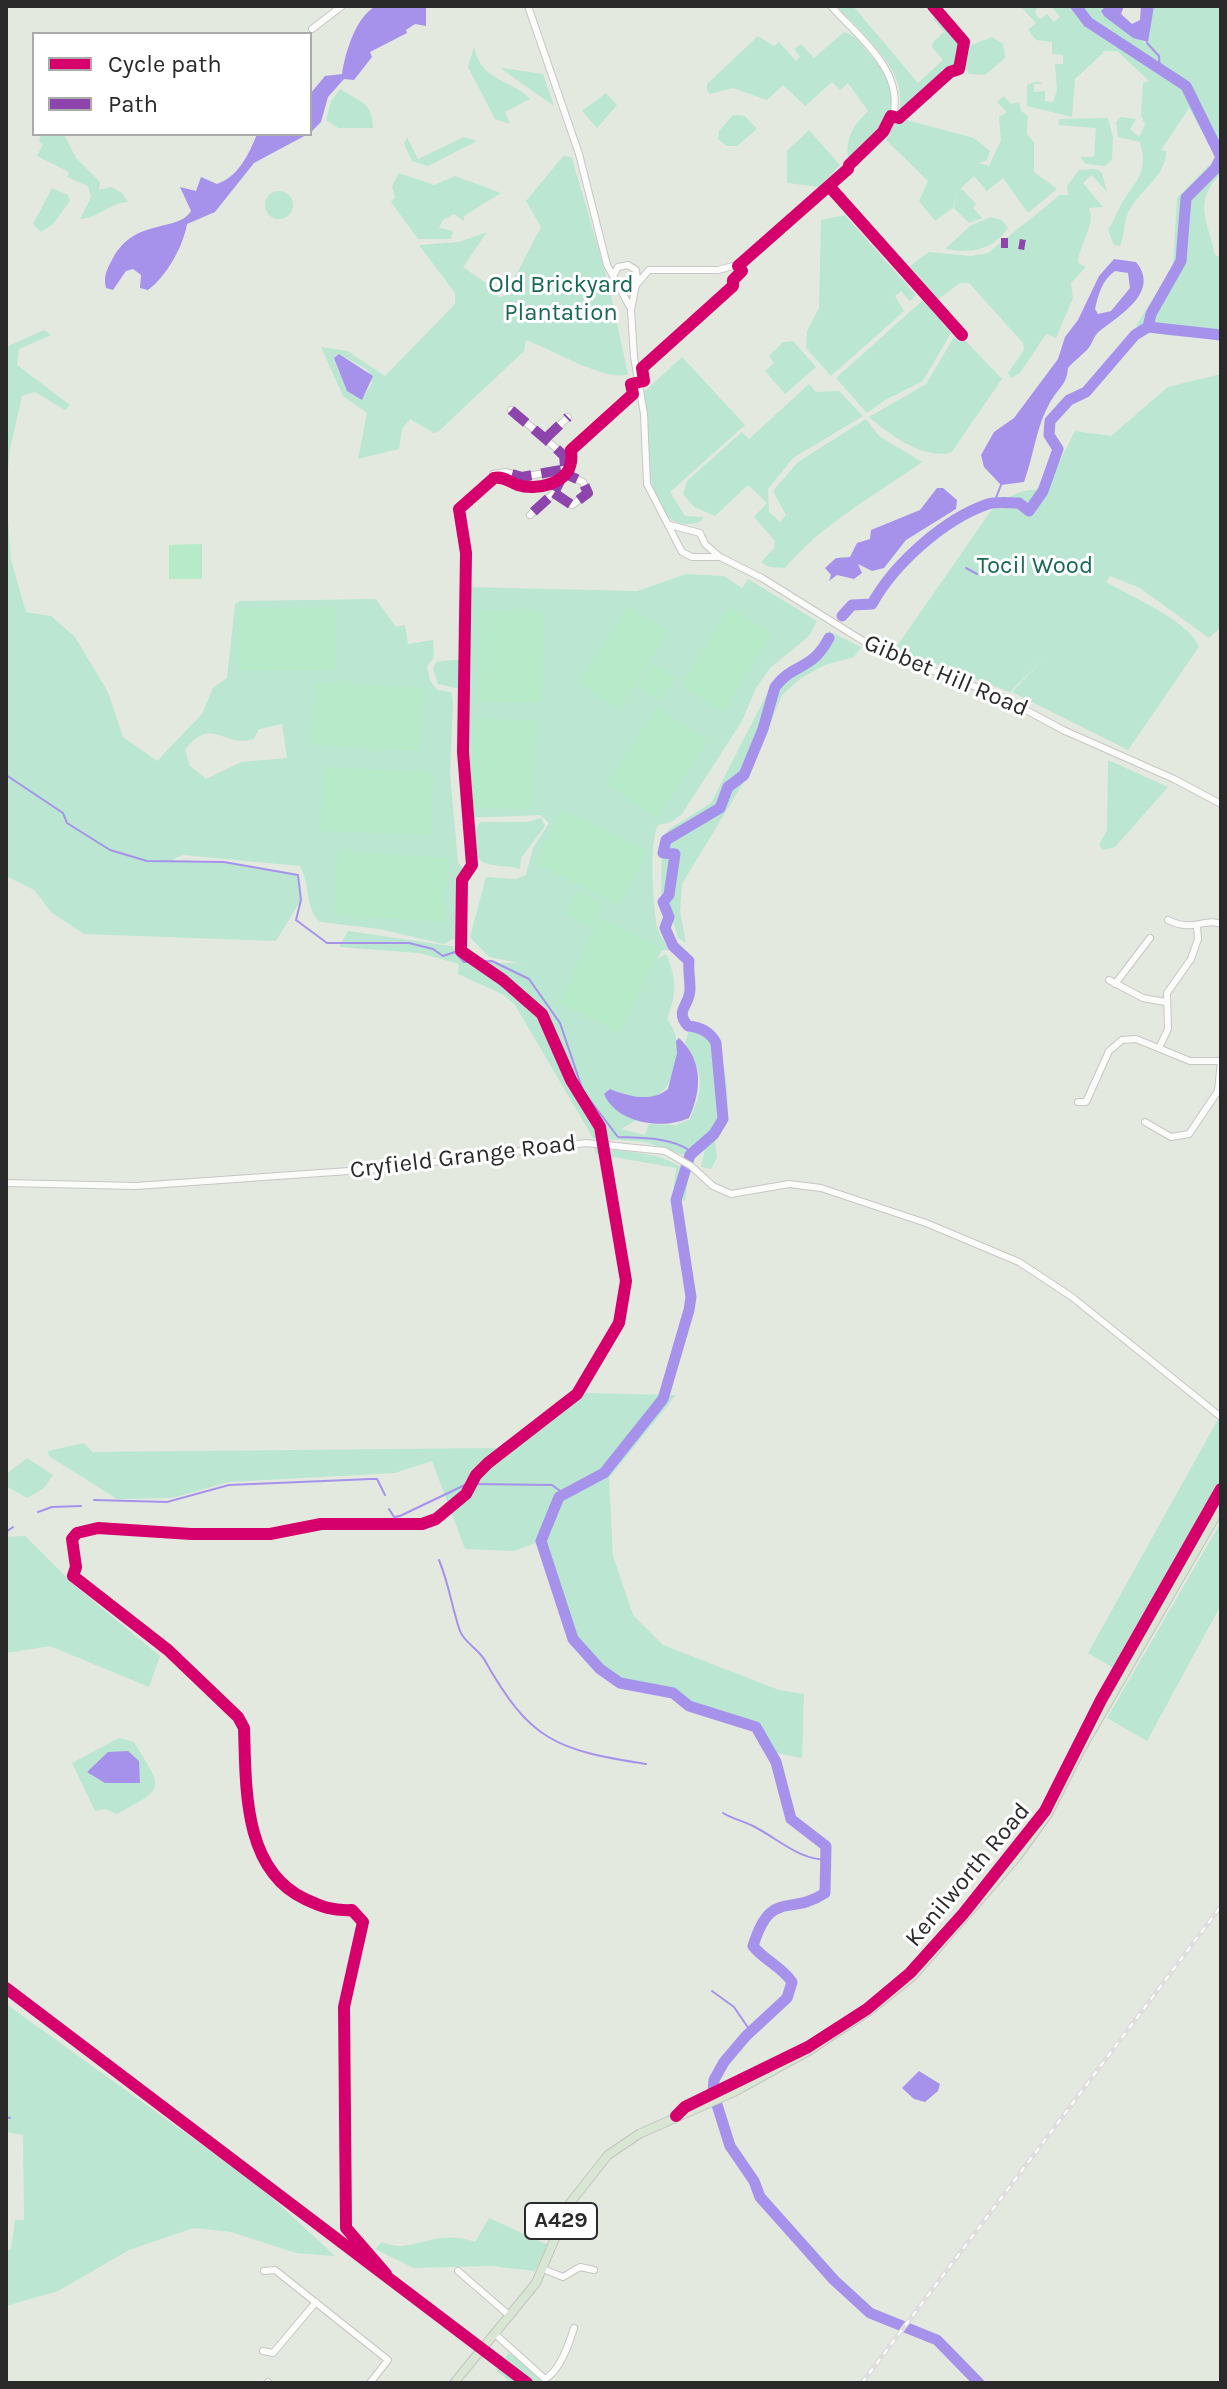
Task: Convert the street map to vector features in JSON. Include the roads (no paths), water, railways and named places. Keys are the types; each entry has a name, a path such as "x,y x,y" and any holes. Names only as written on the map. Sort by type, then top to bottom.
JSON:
{"main road":[{"name":"Kenilworth Road","path":"543,2269 570,2203 608,2155 649,2129 716,2100 810,2050 869,2011 913,1976 1017,1857 1048,1814 1080,1751 1221,1507"},
{"name":"A429","path":"454,2383 510,2316 543,2269"}],"street":[{"path":"312,29 342,6"},
{"path":"526,6 583,174 604,252 631,310"},
{"path":"620,290 636,283 649,270 725,270 749,260 889,128 896,99 891,75 831,6"},
{"path":"604,252 621,266 636,270 631,310 634,357 644,414 647,484 653,501 679,542 680,550 688,556 699,555 705,544 700,533 668,524"},
{"path":"613,276 621,266"},
{"path":"511,410 525,418 564,456 566,472 554,493 530,515"},
{"path":"545,439 568,417"},
{"path":"493,474 506,472 522,477 566,472 583,482 588,493 572,505 554,493"},
{"path":"679,542 688,531"},
{"name":"Gibbet Hill Road","path":"705,544 720,557 762,578 876,649 1002,697 1063,730 1174,779 1221,804"},
{"name":"Gibbet Hill Road","path":"699,555 720,557"},
{"path":"1168,920 1197,927 1212,921 1221,924"},
{"path":"1159,1048 1168,1026 1165,1002 1168,991 1191,959 1198,939 1197,927"},
{"path":"1150,938 1112,982 1150,1001 1165,1002"},
{"path":"1085,1104 1114,1045 1132,1038 1190,1061 1221,1060 1218,1091 1189,1134 1171,1137 1145,1122"},
{"name":"Cryfield Grange Road","path":"6,1183 147,1185 446,1163 572,1143 654,1147 680,1159 713,1186 728,1193 747,1194 789,1184 821,1188 1007,1255 1059,1287 1221,1417"},
{"path":"543,2269 563,2277 580,2267 594,2270"},
{"path":"264,2271 275,2270 388,2360 370,2383"},
{"path":"458,2271 510,2316"},
{"path":"263,2351 273,2353 316,2302"},
{"path":"495,2334 545,2379 552,2375 574,2328"}],"waterway":[{"path":"1076,6 1088,22 1186,86 1221,157"},
{"path":"1147,43 1159,56 1160,69"},
{"path":"1148,327 1151,314 1181,261 1186,198 1215,169 1221,157"},
{"path":"842,616 852,605 872,604 907,559 954,520 995,503 1019,503 1029,511 1043,491 1058,449 1049,435 1050,421 1069,400 1086,392 1135,335 1148,327 1221,335"},
{"path":"994,503 1001,485"},
{"path":"966,568 977,574"},
{"path":"829,638 816,656 775,687 763,729 744,775 728,787 720,808 666,840 663,853 675,854 669,895 663,902 669,917 665,928 673,946 689,961 690,989 682,1016 688,1026 704,1030 716,1043 723,1119 714,1134 690,1155 676,1200 691,1297 689,1310 663,1399 604,1473 559,1497 541,1541 573,1639 600,1669 620,1683 673,1693 689,1706 756,1727 776,1762 791,1819 826,1846 825,1893 812,1900 774,1910 760,1928 753,1946 792,1982 787,1998 746,2036 724,2062 714,2080 713,2092 730,2146 754,2181 760,2197 834,2280 870,2313 937,2340 979,2383"},
{"path":"6,775 63,813 67,823 110,850 147,861 224,862 298,875 301,900 296,920 327,943 409,943 433,949 443,956 455,952 464,962 492,961 529,979 560,1023 583,1091 618,1137 673,1143 689,1150 690,1155"},
{"path":"94,1500 167,1502 229,1485 371,1479 377,1479 385,1495"},
{"path":"389,1509 394,1517 400,1516 467,1484"},
{"path":"473,1484 552,1485 563,1493"},
{"path":"38,1512 52,1507 81,1506"},
{"path":"6,1532 13,1527"},
{"path":"439,1560 462,1635 481,1655 516,1708 532,1725 567,1746 646,1764"},
{"path":"723,1813 753,1826 798,1853 829,1860"},
{"path":"712,1991 734,2007 751,2032"},
{"path":"6,2117 10,2118"}],"railway":[{"path":"862,2383 1221,1906"}],"park label":[{"name":"Old Brickyard Plantation","path":"561,299"},
{"name":"Tocil Wood","path":"1035,566"}]}
